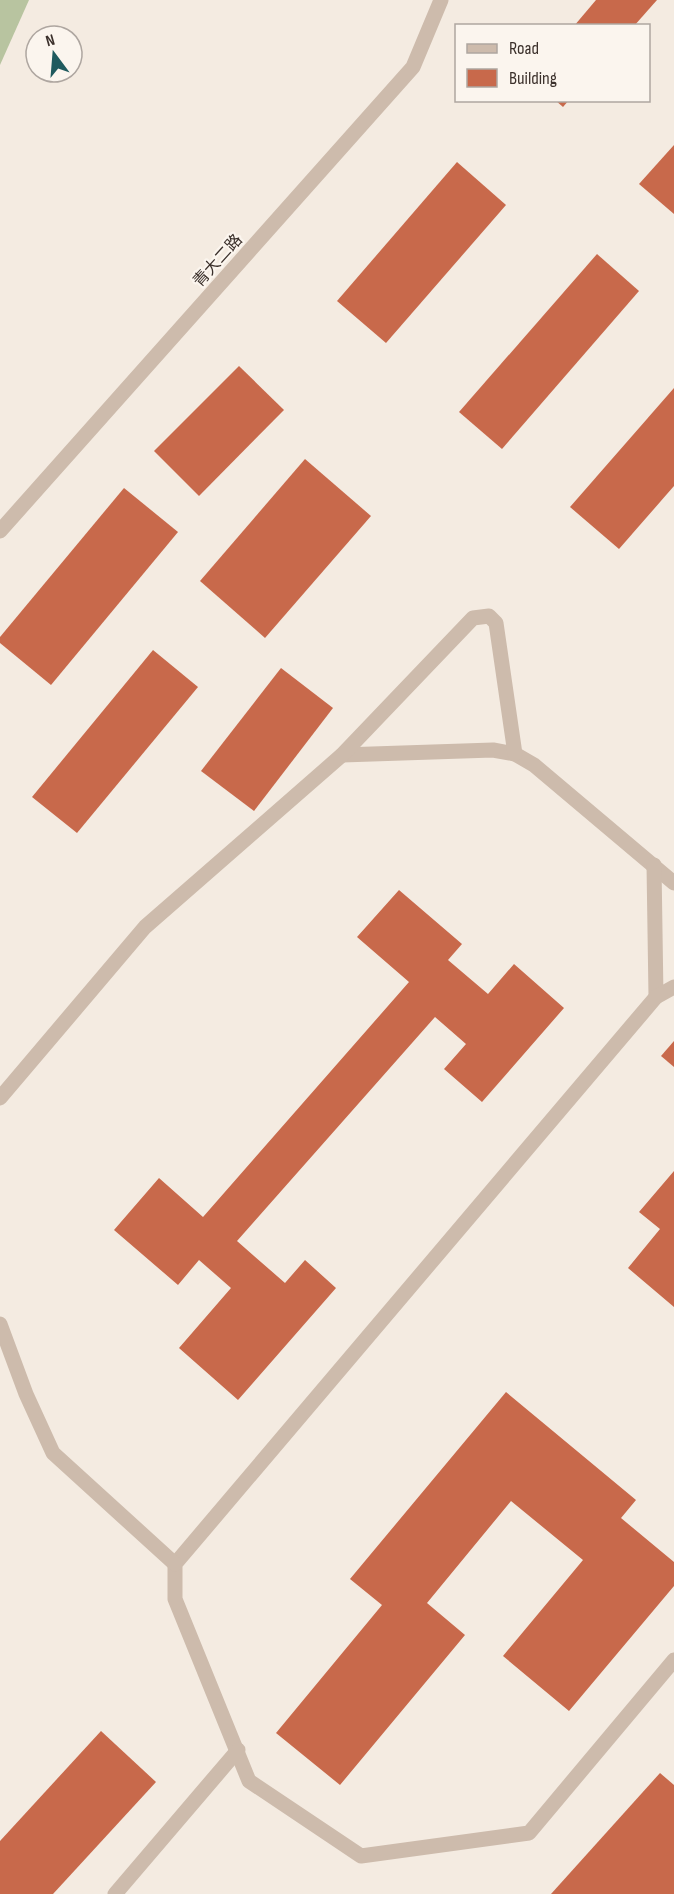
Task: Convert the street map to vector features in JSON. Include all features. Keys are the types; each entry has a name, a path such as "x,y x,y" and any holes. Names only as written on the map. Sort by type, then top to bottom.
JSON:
{"street":[{"name":"青大二路","path":"0,531 413,67 441,0"},
{"path":"0,1098 145,927 342,755 473,618 489,616 496,623 515,753"},
{"path":"342,755 493,750 515,753 534,765 674,882"},
{"path":"654,866 656,997"},
{"path":"674,987 656,997 175,1564 175,1599 249,1780 361,1857 529,1833 674,1660"},
{"path":"0,1324 26,1394 53,1453 175,1564"},
{"path":"115,1894 237,1750"}],"green space":[{"path":"0,0 29,0 0,65"}],"building":[{"path":"596,0 657,0 636,24 576,24"},
{"path":"557,102 567,102 563,107"},
{"path":"674,145 674,214 639,184"},
{"path":"457,162 506,205 386,343 337,301"},
{"path":"597,254 639,291 502,449 459,412"},
{"path":"239,366 284,410 199,496 154,451"},
{"path":"674,388 674,486 619,549 570,507"},
{"path":"305,459 371,516 265,638 200,581"},
{"path":"124,488 178,532 51,685 0,643 0,637"},
{"path":"153,650 198,687 77,833 32,797"},
{"path":"281,668 333,708 254,811 201,771"},
{"path":"399,890 462,944 448,960 488,994 514,964 564,1008 482,1102 444,1069 466,1044 435,1017 237,1241 285,1283 305,1260 336,1288 238,1400 179,1348 231,1288 199,1260 178,1285 114,1230 159,1178 203,1217 409,982 357,937"},
{"path":"674,1041 674,1067 661,1056"},
{"path":"674,1171 674,1307 628,1268 660,1229 639,1212"},
{"path":"506,1392 636,1500 621,1518 674,1562 674,1586 569,1711 503,1656 583,1560 511,1501 427,1603 465,1635 340,1785 276,1733 382,1605 350,1579"},
{"path":"101,1731 156,1782 53,1894 0,1894 0,1841"},
{"path":"660,1773 674,1785 674,1894 551,1894"}]}
